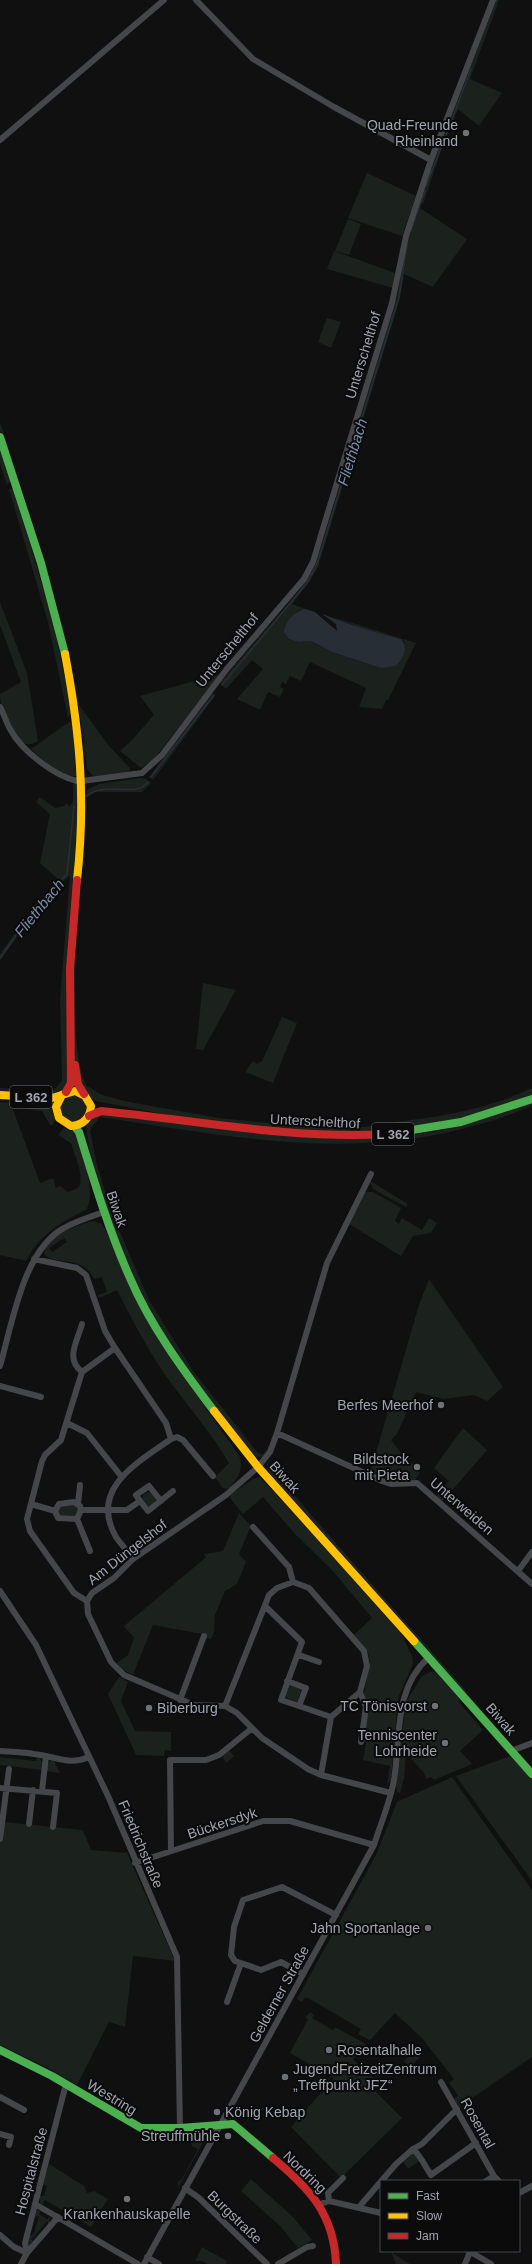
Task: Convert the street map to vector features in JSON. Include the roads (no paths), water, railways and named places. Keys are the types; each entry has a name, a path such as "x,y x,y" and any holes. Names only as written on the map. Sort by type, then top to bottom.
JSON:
{"street":[{"path":"0,140 164,0"},
{"path":"196,0 252,59 334,107 431,160"},
{"name":"Unterschelthof","path":"0,706 9,728 17,739 52,771 80,781 142,773 162,755 226,670 304,579 317,548 392,303 406,236 431,160 493,0"},
{"path":"0,437 45,582 62,644 76,716 82,824 72,931 69,985 70,1042 71,1082 56,1108 62,1122 74,1126 87,1119 91,1107 78,1081 70,1042"},
{"path":"64,1094 75,1091 86,1096"},
{"name":"L 362","path":"0,1095 53,1098 64,1094"},
{"name":"Unterschelthof","path":"86,1096 100,1104 189,1122"},
{"name":"Unterschelthof","path":"87,1119 101,1111 249,1131 327,1137 359,1137 436,1128 496,1112 532,1098"},
{"name":"L 362","path":"0,1100 50,1104 56,1108"},
{"name":"Biwak","path":"87,1119 87,1154"},
{"name":"Biwak","path":"74,1126 79,1132 104,1212 130,1278 166,1345 211,1409 258,1467 360,1579 428,1658 532,1774"},
{"path":"258,1467 270,1452 277,1433 327,1263 371,1174"},
{"path":"0,1366 27,1272 34,1258 47,1241 63,1228 104,1212"},
{"path":"34,1258 72,1267 83,1272 88,1278 105,1331 166,1423 171,1438"},
{"path":"82,1324 72,1358 74,1365 82,1372"},
{"path":"87,1600 74,1593 30,1531 27,1519 42,1461 61,1440 82,1372 115,1348"},
{"path":"0,1386 41,1397"},
{"path":"67,1423 87,1433 121,1476"},
{"name":"Unterweiden","path":"277,1433 382,1481 391,1484 417,1483 518,1570 532,1584"},
{"path":"134,1559 114,1532 109,1510 114,1488 121,1476 171,1438 178,1437 183,1440 213,1476"},
{"name":"Am Düngelshof","path":"226,1706 194,1705 124,1675 117,1670 88,1614 87,1600 92,1593 114,1578 134,1559 226,1495 258,1467"},
{"path":"80,1485 80,1507 77,1519 90,1551"},
{"path":"161,1500 149,1486 136,1495 148,1510 173,1491"},
{"path":"77,1519 62,1520 58,1518 55,1511 57,1506 64,1502 74,1502 80,1507 127,1510 140,1501"},
{"path":"30,1504 55,1511"},
{"path":"253,1527 289,1567 293,1582"},
{"path":"518,1570 532,1552"},
{"path":"321,1775 331,1717 360,1692 367,1666 364,1651 309,1588 293,1582 277,1588 269,1595 226,1706 237,1714 262,1738 321,1775 391,1793"},
{"name":"Friedrichstraße","path":"0,1591 36,1645 89,1757 177,1957 180,2128"},
{"path":"265,1606 302,1642 299,1655 287,1681 281,1700 331,1717"},
{"path":"180,1700 204,1636"},
{"path":"299,1655 319,1662"},
{"name":"Gelderner Straße","path":"144,2264 374,1845 391,1793 400,1715 404,1696 417,1670 428,1658"},
{"path":"287,1681 306,1688 299,1706"},
{"path":"360,1692 366,1708 361,1742"},
{"name":"Bückersdyk","path":"171,1851 169,1799 170,1760 206,1760 219,1755 251,1729"},
{"path":"512,1751 532,1743"},
{"path":"0,1751 46,1756 74,1762 89,1757"},
{"path":"42,1791 46,1756"},
{"path":"0,1839 3,1788 9,1769"},
{"path":"3,1788 57,1793 53,1827"},
{"path":"29,1824 33,1790"},
{"name":"Bückersdyk","path":"135,1863 263,1821 290,1821 374,1845"},
{"path":"303,1974 281,1962 261,1970 235,1961 231,1955 234,1928 243,1900 282,1887 336,1915"},
{"path":"227,2002 241,1963"},
{"name":"Westring","path":"0,2050 66,2084 141,2128 180,2128 221,2124"},
{"name":"Rosental","path":"440,2082 457,2109 494,2176 498,2180"},
{"name":"Hospitalstraße","path":"21,2264 27,2253 25,2243 34,2204 66,2084"},
{"path":"0,2097 24,2110"},
{"path":"382,2180 413,2149 422,2144 457,2109"},
{"name":"Nordring","path":"221,2124 233,2124 292,2176 320,2204 334,2239 336,2264"},
{"path":"0,2134 11,2137 9,2145"},
{"path":"413,2149 419,2154 420,2160 431,2174 476,2143"},
{"path":"488,2180 494,2176"},
{"path":"329,2201 328,2193 343,2178"},
{"path":"359,2207 380,2182"},
{"path":"520,2192 532,2186"},
{"name":"Burgstraße","path":"185,2188 199,2198 267,2264"},
{"path":"320,2204 329,2201 380,2212"},
{"path":"34,2204 138,2264"},
{"path":"0,2235 14,2247 27,2253 58,2217"},
{"path":"278,2264 307,2247 312,2246"},
{"path":"465,2264 470,2252"},
{"path":"472,2252 491,2264"},
{"path":"147,2257 159,2264"}],"waterway":[{"name":"Fliethbach","path":"451,122 471,69"},
{"name":"Fliethbach","path":"426,186 449,127"},
{"name":"Fliethbach","path":"411,230 425,191"},
{"name":"Fliethbach","path":"222,685 307,583 317,564 399,297 407,245"},
{"name":"Fliethbach","path":"151,777 214,695"},
{"name":"Fliethbach","path":"86,796 103,789 136,789 143,787 148,782"},
{"name":"Fliethbach","path":"0,958 36,907 67,874 74,806"}],"place":[{"name":"Quad-Freunde Rheinland","path":"466,133"},
{"name":"Berfes Meerhof","path":"441,1405"},
{"name":"Bildstock mit Pieta","path":"417,1467"},
{"name":"TC Tönisvorst","path":"435,1706"},
{"name":"Biberburg","path":"149,1708"},
{"name":"Tenniscenter Lohrheide","path":"445,1743"},
{"name":"Jahn Sportanlage","path":"428,1928"},
{"name":"Rosentalhalle","path":"329,2050"},
{"name":"JugendFreizeitZentrum „Treffpunkt JFZ“","path":"285,2077"},
{"name":"König Kebap","path":"217,2112"},
{"name":"Streuffmühle","path":"228,2136"},
{"name":"Krankenhauskapelle","path":"127,2199"}]}
